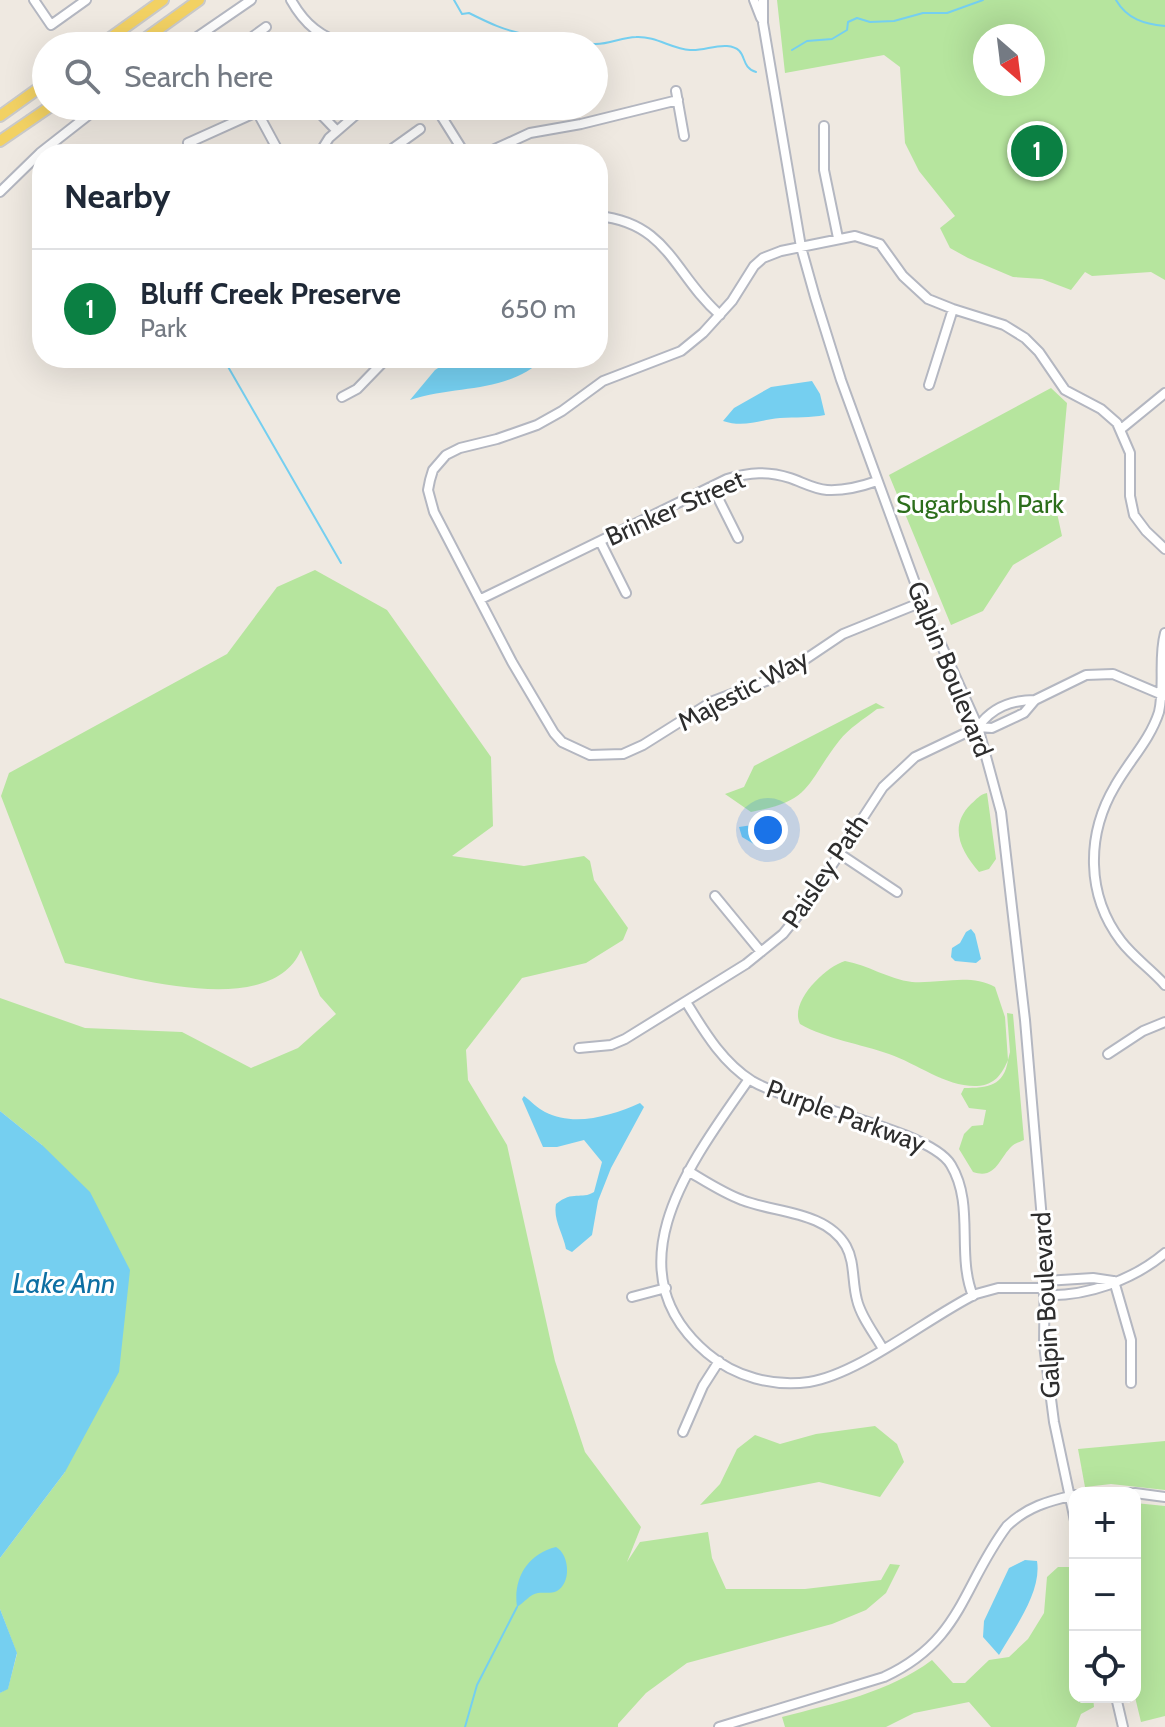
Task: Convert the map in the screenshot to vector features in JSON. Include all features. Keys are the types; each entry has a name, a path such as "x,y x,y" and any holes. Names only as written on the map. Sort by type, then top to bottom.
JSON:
{"main road":[{"path":"118,32 163,0"},
{"path":"154,32 199,0"},
{"path":"0,116 32,93"},
{"path":"0,141 32,119"}],"street":[{"path":"34,0 51,25 86,0"},
{"path":"204,32 251,0"},
{"path":"291,0 307,25 317,32"},
{"name":"Galpin Boulevard","path":"754,0 763,23"},
{"name":"Galpin Boulevard","path":"763,0 763,23 801,247 841,380 877,481 922,602 978,727 1001,812 1030,1080 1045,1288 1044,1345 1054,1422 1070,1487"},
{"path":"259,32 266,27"},
{"path":"608,116 677,96 684,136"},
{"path":"50,144 82,120"},
{"path":"188,143 234,120"},
{"path":"261,120 273,144"},
{"path":"326,120 337,131"},
{"path":"327,144 350,120"},
{"path":"444,120 459,144"},
{"path":"506,144 530,133 595,120"},
{"path":"824,126 824,170 838,238"},
{"path":"399,144 420,129"},
{"path":"0,192 32,161"},
{"path":"608,217 626,220 650,235 720,315"},
{"path":"481,599 430,501 430,480 439,463 460,448 537,425 603,381 626,370 669,357 692,343 720,315 763,258 838,238 864,237 880,244 918,291 953,309 1004,325 1025,338 1046,360 1060,386 1076,398 1101,409 1121,429 1132,464 1130,496 1134,515 1165,549"},
{"path":"929,385 953,309"},
{"path":"342,397 357,389 377,368"},
{"path":"1121,429 1165,393"},
{"name":"Brinker Street","path":"481,599 727,479 759,472 776,474 824,490 853,489 877,481"},
{"path":"712,486 738,538"},
{"path":"600,541 626,593"},
{"name":"Majestic Way","path":"481,599 512,662 554,733 562,742 590,755 623,754 643,745 713,701 782,675 843,634 922,602"},
{"path":"1165,633 1164,696 1152,729 1105,804 1093,851 1096,885 1107,917 1123,943 1165,985"},
{"path":"978,727 992,728 1024,713 1035,700 1072,679 1099,672 1127,678 1164,696"},
{"path":"978,727 987,714 1015,700 1035,700"},
{"name":"Paisley Path","path":"579,1048 617,1042 686,1002 761,952 795,921 874,800 904,765 978,727"},
{"path":"840,854 897,892"},
{"path":"715,896 761,952"},
{"name":"Purple Parkway","path":"686,1002 722,1055 749,1079 790,1097 923,1141 946,1157 962,1189 966,1272 973,1296"},
{"path":"1108,1054 1131,1038 1165,1022"},
{"path":"749,1079 688,1171 665,1226 662,1257 666,1288 673,1309 686,1330 696,1343 719,1361 749,1377 794,1383 824,1379 883,1349 973,1296 998,1288 1096,1291 1141,1269 1165,1253"},
{"path":"688,1171 746,1202 817,1221 846,1239 860,1310 883,1349"},
{"path":"1045,1288 1093,1278 1114,1281"},
{"path":"1114,1281 1131,1340 1131,1383"},
{"path":"632,1297 666,1288"},
{"path":"683,1432 703,1386 719,1361"},
{"path":"1141,1494 1165,1497"},
{"path":"719,1727 884,1677 908,1664 938,1639 954,1620 1007,1526 1038,1504 1069,1497"},
{"path":"1117,1703 1123,1727"}],"green space":[{"path":"777,0 1165,0 1165,280 1151,272 1092,276 1085,272 1071,290 1042,279 1013,277 950,248 940,228 955,216 919,171 905,143 900,67 884,55 785,73"},
{"name":"Sugarbush Park","path":"1051,388 1067,403 1057,513 1062,536 1013,565 983,611 951,625 889,475"},
{"path":"950,497 955,513 939,518 933,503"},
{"path":"315,570 387,610 491,757 493,826 452,856 524,866 584,856 590,861 594,880 628,928 623,940 586,963 522,978 466,1050 468,1080 507,1145 555,1361 585,1452 641,1527 627,1562 640,1542 708,1532 712,1558 726,1589 805,1589 881,1580 890,1564 900,1565 886,1593 866,1610 832,1624 687,1663 646,1693 618,1727 0,1727 0,1693 8,1688 17,1654 0,1609 0,1558 65,1472 42,1145 0,1111 0,998 85,1028 182,1032 251,1068 298,1048 336,1014 320,996 301,950 284,972 259,984 228,989 157,983 65,963 1,796 9,773 227,654 277,587"},
{"path":"876,703 885,708 877,709 847,732 797,796 771,808 751,812 725,794 744,787 754,766"},
{"path":"987,793 996,859 989,869 979,872 962,847 959,830 964,813 978,797"},
{"path":"845,961 912,982 965,980 995,987 1005,1017 1008,1060 1000,1074 983,1085 954,1083 900,1058 800,1024 800,1006 811,986 828,970"},
{"path":"1007,1013 1013,1014 1024,1140 1012,1146 992,1170 981,1174 973,1172 959,1149 964,1134 972,1126 983,1125 986,1110 969,1108 961,1094 964,1088 987,1086 999,1080 1006,1069 1010,1052"},
{"path":"875,1426 897,1444 904,1462 880,1497 819,1482 700,1505 720,1484 737,1449 755,1435 780,1444 816,1434"},
{"path":"1165,1441 1165,1490 1111,1484 1085,1487 1078,1449"},
{"path":"1141,1504 1165,1506 1165,1716 1141,1722 1136,1703 1141,1703"},
{"path":"1058,1567 1069,1567 1069,1703 1094,1703 1094,1707 1081,1714 1076,1727 991,1727 969,1702 914,1713 886,1727 785,1727 782,1717 879,1689 932,1660 953,1683 965,1683 989,1660 1009,1657 1028,1639 1044,1613 1047,1577"}],"water":[{"path":"532,368 497,383 410,400 435,370"},
{"path":"812,381 820,394 825,415 745,424 723,421 734,408 771,387"},
{"path":"778,821 782,835 778,842 764,850 742,837 739,827"},
{"path":"971,929 981,959 976,963 955,961 951,957 952,948"},
{"path":"524,1096 539,1109 568,1119 605,1116 640,1103 644,1107 611,1168 598,1201 592,1235 572,1252 566,1249 557,1221 556,1204 567,1197 594,1192 602,1162 584,1140 543,1147 522,1099"},
{"name":"Lake Ann","path":"0,1111 42,1145 90,1192 130,1270 119,1372 65,1472 0,1558"},
{"path":"556,1547 564,1556 567,1568 562,1587 555,1592 535,1594 517,1607 517,1587 524,1569 537,1555"},
{"path":"1025,1560 1037,1561 1035,1585 1026,1610 999,1655 983,1637 984,1621 1009,1568"},
{"path":"0,1609 17,1653 8,1689 0,1693"}],"waterway":[{"path":"454,0 462,14 469,13 517,32"},
{"path":"792,50 807,41 832,39 847,30 848,22 857,18 870,22 894,21 923,13 947,13 983,0"},
{"path":"1116,0 1125,12 1137,19 1165,26"},
{"path":"608,42 636,37 690,50 734,47 742,54 747,66 756,72"},
{"path":"229,368 341,563"},
{"path":"465,1727 477,1685 517,1607"}],"place":[{"name":"Bluff Creek Preserve","path":"1037,151"}]}
